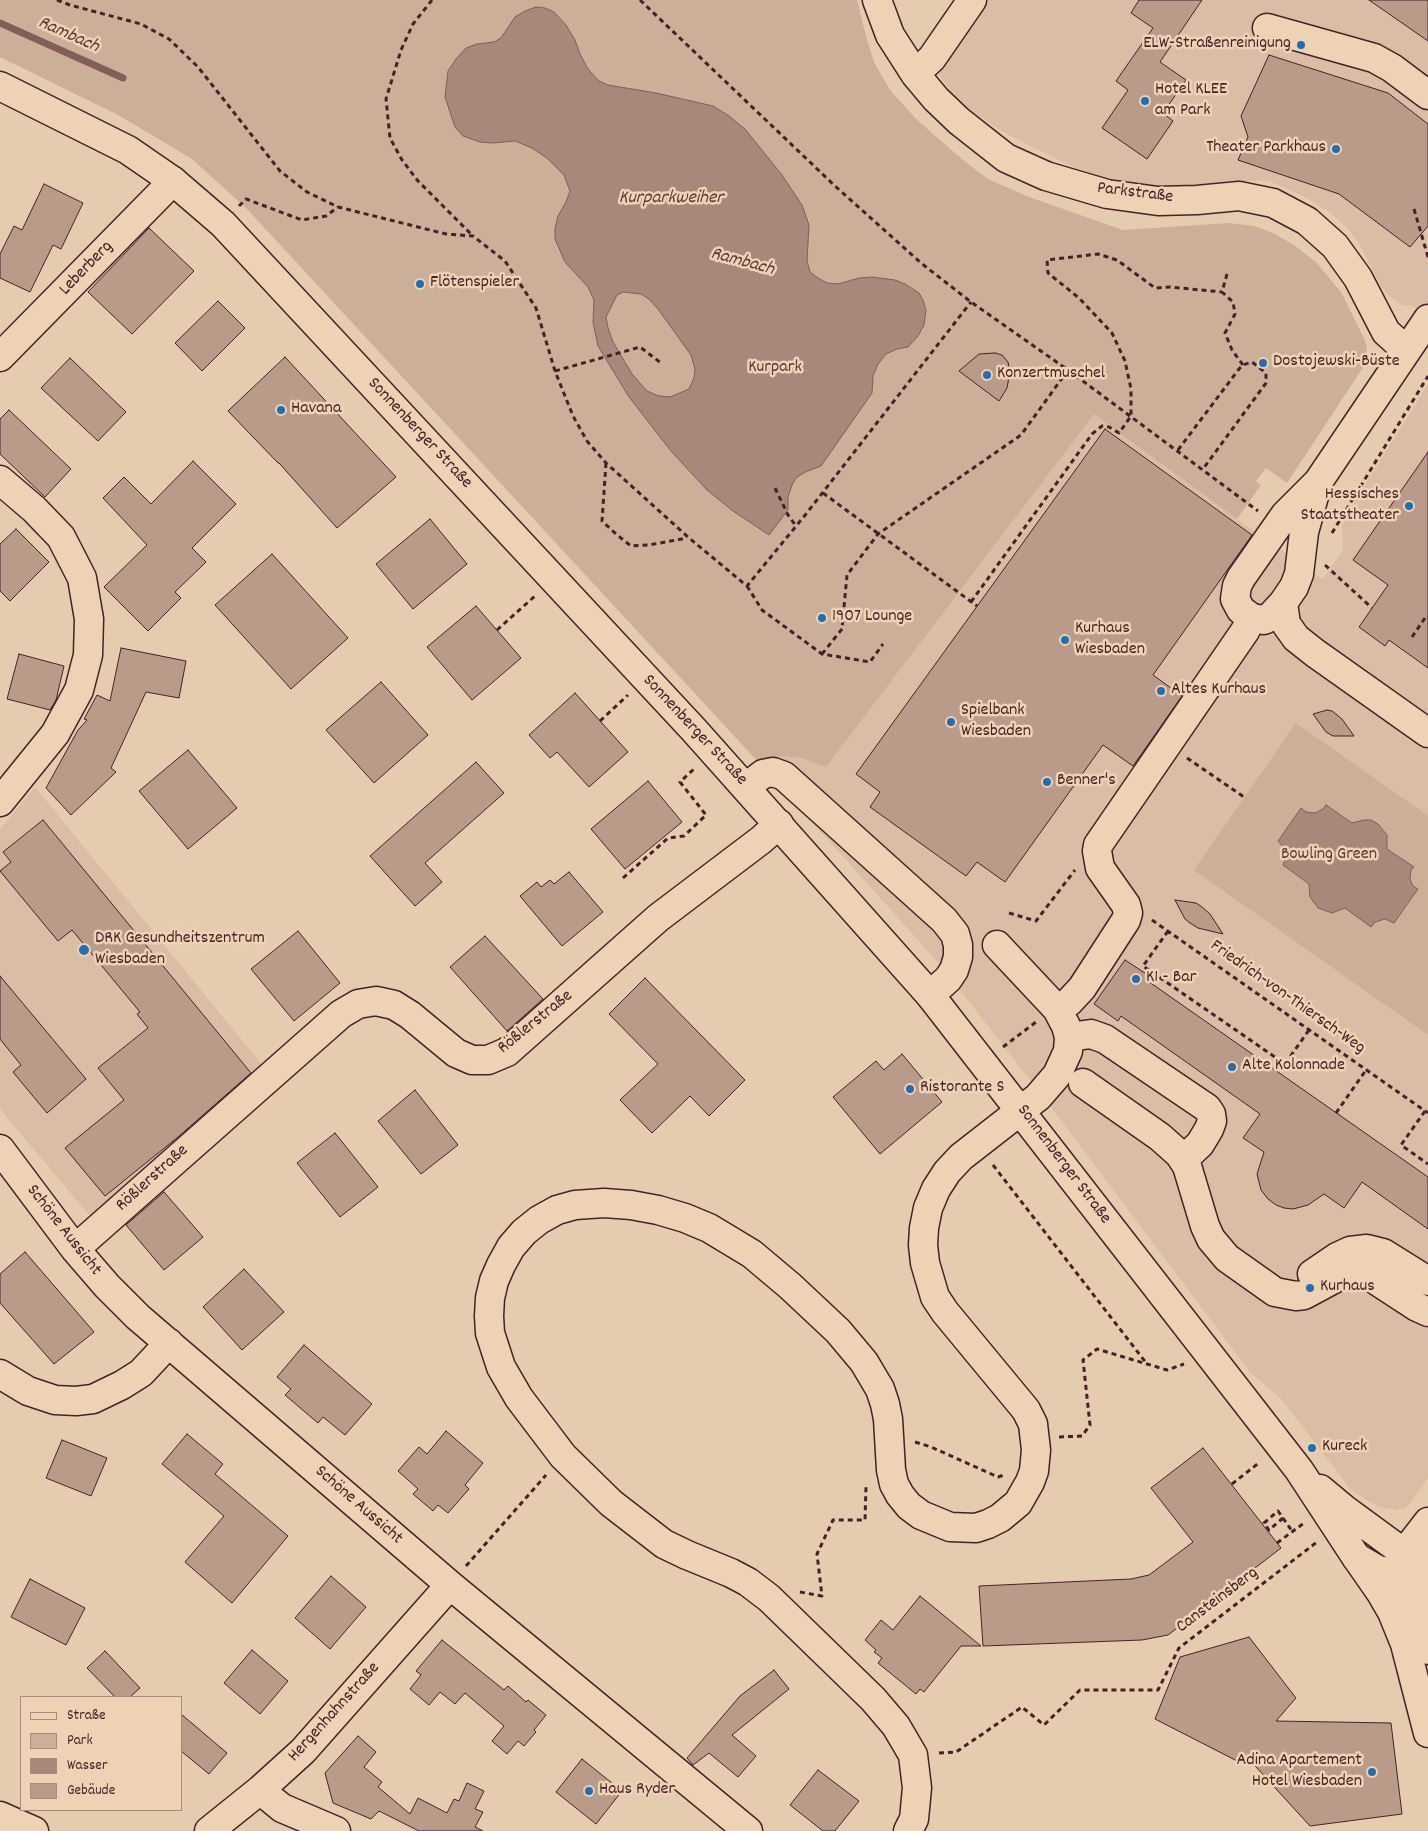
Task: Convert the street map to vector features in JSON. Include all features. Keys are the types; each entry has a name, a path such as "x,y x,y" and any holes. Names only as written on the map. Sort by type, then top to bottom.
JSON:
{"street":[{"name":"Parkstraße","path":"878,0 890,35 915,74 936,99 1006,158 1046,176 1107,194 1158,201 1239,196 1273,203 1307,221 1335,246 1358,278 1386,332 1406,350"},
{"path":"915,74 932,58 972,0"},
{"path":"1267,28 1374,58 1392,68 1428,95"},
{"name":"Sonnenberger Straße","path":"0,86 114,142 174,181 223,224 746,787 930,995 1020,1110 1298,1470 1416,1647"},
{"name":"Leberberg","path":"0,358 174,181"},
{"path":"1318,482 1304,532 1299,574 1294,587 1276,611 1264,620 1252,618 1241,610 1238,604 1236,599 1237,586 1286,514 1318,482 1428,319"},
{"path":"0,480 34,508 61,537 82,578 89,619 88,655 79,690 55,734 0,802"},
{"path":"1283,603 1286,624 1296,638 1428,734"},
{"path":"1057,1009 1069,1002 1082,988 1126,920 1128,913 1126,905 1104,876 1098,863 1097,851 1103,836 1245,631 1252,618"},
{"path":"746,787 762,774 774,772 784,776 944,920 955,934 958,956 954,970 948,980 930,995"},
{"name":"Rößlerstraße","path":"74,1249 341,1014 358,1004 376,1001 394,1005 410,1015 456,1053 472,1060 494,1058 507,1052 658,918 761,840 779,824"},
{"path":"908,1831 914,1819 918,1788 914,1756 896,1726 873,1699 769,1598 748,1582 731,1573 664,1544 611,1503 563,1456 530,1413 501,1367 490,1333 490,1298 501,1264 511,1247 524,1232 539,1220 557,1210 575,1205 604,1203 658,1210 685,1218 731,1240 752,1254 838,1331 864,1362 880,1389 888,1419 891,1470 894,1484 909,1506 937,1523 963,1529 976,1528 988,1524 1005,1515 1018,1502 1034,1471 1036,1439 1033,1424 1026,1410 945,1312 935,1297 925,1263 923,1246 928,1208 936,1189 947,1172 977,1144 1038,1097 1057,1075 1068,1051 1069,1037 1066,1026 1057,1009 996,945"},
{"path":"1069,1037 1085,1034 1105,1039 1201,1103 1211,1114 1210,1129 1200,1144 1183,1160"},
{"path":"1083,1083 1160,1138 1183,1160 1205,1226 1212,1239 1227,1258 1275,1292 1296,1296 1304,1295 1343,1274 1359,1272 1368,1275 1417,1307 1428,1312"},
{"name":"Schöne Aussicht","path":"0,1149 74,1249 106,1286 138,1317 450,1585 748,1831"},
{"path":"1275,1292 1307,1278 1337,1257 1350,1251 1367,1249 1383,1253 1428,1281"},
{"path":"0,1374 28,1391 55,1400 76,1401 93,1399 122,1385 141,1372 169,1343"},
{"name":"Sonnenberger Straße","path":"1298,1470 1412,1563"},
{"path":"1428,1522 1412,1563 1416,1647 1428,1733"},
{"name":"Sonnenberger Straße","path":"1356,1557 1378,1570 1412,1563"},
{"name":"Hergenhahnstraße","path":"209,1831 260,1790 303,1751 450,1585"},
{"path":"260,1790 282,1808 336,1831"},
{"path":"0,1816 34,1831"}],"path":[{"path":"57,0 141,24 169,39 198,67 280,171 307,192 338,207 446,234 473,236"},
{"path":"432,0 413,24 401,50 386,99 390,138 402,160 418,181 473,236 506,261 536,308 555,371 573,416 587,441 606,463 688,538 747,586 762,610 822,654 870,662 883,644"},
{"path":"640,0 835,186 921,262 971,302 1068,370 1248,503"},
{"path":"239,207 246,199 302,220 326,216 338,207"},
{"path":"1414,209 1428,257"},
{"path":"971,602 1092,434 1102,426 1109,427 1119,433 1131,416 1131,389 1125,360 1112,333 1079,298 1048,273 1048,260 1098,254 1117,260 1155,288 1170,287 1222,292 1232,302 1235,314 1225,333 1232,350 1243,365"},
{"path":"1222,292 1226,274"},
{"path":"747,586 823,493 971,302"},
{"path":"555,371 640,347 661,363"},
{"path":"1178,450 1243,365 1252,362 1266,373 1266,383 1204,469"},
{"path":"822,654 842,630 847,575 878,534 1021,435 1068,370"},
{"path":"1327,541 1428,376"},
{"path":"606,463 602,521 616,534 631,546 649,545 688,538"},
{"path":"774,488 796,526"},
{"path":"823,493 977,606"},
{"path":"1324,564 1372,608"},
{"path":"497,630 537,594"},
{"path":"1412,636 1428,615"},
{"path":"600,721 629,695"},
{"path":"1167,745 1244,797"},
{"path":"623,878 668,838 684,836 706,815 680,782 695,768"},
{"path":"1009,913 1036,921 1075,870 1081,866 1098,863"},
{"name":"Friedrich-von-Thiersch-Weg","path":"1128,913 1144,915 1168,931 1426,1112"},
{"path":"1168,931 1143,966 1285,1064 1309,1030"},
{"path":"1005,1045 1032,1026"},
{"path":"1336,1113 1366,1070"},
{"path":"1426,1112 1401,1145 1428,1164"},
{"path":"977,1144 1147,1364"},
{"path":"1036,1439 1082,1436 1090,1425 1083,1360 1097,1349 1167,1370 1186,1363"},
{"path":"889,1434 932,1447 998,1477"},
{"path":"1232,1484 1260,1462"},
{"path":"794,1591 822,1596 817,1554 833,1520 865,1520 866,1483"},
{"path":"450,1585 533,1490"},
{"path":"1283,1518 1269,1530 1264,1523 1278,1511 1283,1518 1292,1531"},
{"path":"1277,1543 1304,1523"},
{"name":"Cansteinsberg","path":"914,1756 956,1752 1022,1707 1044,1725 1080,1690 1158,1690 1179,1648 1318,1541"}],"shaded area":[{"path":"979,0 1428,0 1428,315 1411,305 1404,306 1391,298 1380,285 1360,245 1348,229 1331,213 1303,196 1269,181 1229,181 1175,187 1143,185 1099,176 1067,164 1034,148 1003,132 972,111 951,91 933,67"},
{"path":"1428,384 1428,1477 1409,1505 1396,1510 1379,1507 1352,1491 1282,1400 1250,1372 1051,1107 942,967 761,765 780,756 802,758 826,766 1094,413 1237,519 1323,579 1343,550 1342,527 1347,514"},
{"name":"DRK Gesundheitszentrum Wiesbaden","path":"35,787 267,1071 93,1220 0,1109 0,829"}],"green space":[{"name":"Kurpark","path":"0,0 857,0 874,62 890,90 916,119 988,179 1029,197 1123,230 1229,223 1254,226 1273,233 1294,245 1316,262 1341,292 1364,338 1367,348 1366,359 1364,366 1287,483 1266,468 1256,481 1261,485 1237,519 1094,414 826,767 802,758 780,756 761,765 247,209 192,159 120,116 0,57"},
{"name":"Bowling Green","path":"1296,723 1428,816 1428,1035 1194,870"}],"water":[{"name":"Kurparkweiher","path":"536,7 554,12 566,25 588,69 599,81 608,85 656,93 713,106 745,129 782,175 802,205 809,225 807,261 810,272 818,278 827,283 838,284 859,278 872,277 895,280 919,293 923,300 926,310 924,325 918,336 908,347 886,354 878,364 873,376 872,393 821,466 805,472 796,478 788,497 788,510 769,535 733,511 707,490 671,451 629,397 598,346 593,322 594,300 588,287 565,262 555,239 558,216 570,191 564,175 547,158 532,148 515,141 480,142 463,136 455,127 445,97 448,71 466,48 477,44 494,42 501,38 515,17","holes":["623,292 641,294 649,299 658,309 691,355 695,369 694,378 689,389 670,397 659,396 647,391 632,374 613,342 608,328 606,317 617,295"]},
{"path":"1326,805 1352,823 1371,820 1378,824 1387,835 1387,849 1414,867 1411,870 1410,879 1413,886 1418,889 1394,923 1385,919 1375,922 1371,927 1345,908 1332,913 1318,908 1310,897 1309,884 1283,865 1286,850 1278,841 1301,808 1306,812 1315,813"}],"building":[{"name":"Hotel KLEE am Park","path":"1139,0 1202,0 1160,62 1186,80 1163,113 1173,121 1147,159 1102,128 1128,90 1116,81 1153,28 1131,13"},
{"path":"1369,0 1428,0 1428,41"},
{"name":"Theater Parkhaus","path":"1269,55 1388,93 1428,124 1428,226 1410,247 1339,194 1238,160 1248,137 1241,116"},
{"path":"44,184 83,203 61,249 53,245 30,292 0,278 0,254 14,226 22,230"},
{"path":"149,228 194,271 132,334 88,292"},
{"path":"218,301 245,328 202,371 175,343"},
{"name":"Konzertmuschel","path":"995,353 1002,355 1008,362 1010,372 1007,388 999,401 959,371 979,354"},
{"path":"285,357 396,477 337,528 279,463 228,411"},
{"path":"70,358 126,412 98,441 41,388"},
{"path":"9,410 71,469 45,497 0,454 0,419"},
{"name":"Kurhaus Wiesbaden","path":"1105,429 1252,535 1153,675 1182,696 1133,766 1103,745 1005,882 977,862 966,876 870,807 880,792 856,774"},
{"name":"Hessisches Staatstheater","path":"1428,452 1428,668 1389,640 1385,646 1359,627 1388,585 1353,560"},
{"path":"193,461 236,504 192,548 206,562 175,592 181,598 148,631 104,587 147,545 103,498 124,477 151,504"},
{"path":"430,519 467,564 413,609 376,564"},
{"path":"16,529 49,562 10,601 0,591 0,544"},
{"path":"272,554 348,638 291,689 215,605"},
{"path":"476,606 521,658 472,700 427,647"},
{"path":"121,648 186,661 179,698 146,692 111,768 116,772 71,815 46,788 78,730 87,720 84,719 97,695 110,701"},
{"path":"19,654 64,666 56,700 50,710 7,699"},
{"path":"381,682 428,735 374,783 326,730"},
{"path":"575,693 628,752 589,787 557,752 550,758 529,735"},
{"path":"1327,710 1332,711 1342,719 1354,736 1333,736 1326,732 1313,714"},
{"path":"188,750 237,808 188,849 139,791"},
{"path":"476,762 504,793 425,863 442,882 415,906 370,856"},
{"path":"648,781 682,822 625,869 591,829"},
{"path":"43,820 251,1073 178,1137 105,1196 65,1148 124,1100 98,1068 148,1028 137,1014 140,1012 72,930 58,941 0,871 11,862 3,852"},
{"path":"569,872 603,912 562,946 520,896 537,882 541,887 550,880 554,884"},
{"path":"1175,900 1196,903 1202,907 1210,914 1223,934 1198,928 1190,923 1185,919"},
{"path":"298,931 340,983 294,1021 251,969"},
{"path":"485,936 543,999 507,1031 450,967"},
{"name":"Alte Kolonnade","path":"1125,960 1148,975 1145,979 1428,1177 1428,1229 1362,1182 1344,1208 1324,1194 1308,1205 1293,1209 1276,1205 1268,1199 1261,1190 1257,1174 1264,1152 1243,1138 1260,1114 1121,1016 1118,1021 1094,1004"},
{"path":"0,976 86,1079 47,1113 13,1072 21,1065 0,1039"},
{"path":"645,978 745,1080 709,1116 690,1096 652,1133 620,1100 658,1064 609,1014"},
{"path":"902,1054 942,1102 880,1154 833,1097 876,1061 884,1070"},
{"path":"415,1090 458,1145 421,1174 378,1121"},
{"path":"335,1133 378,1187 340,1217 297,1163"},
{"path":"164,1192 203,1237 164,1270 126,1225"},
{"path":"25,1252 94,1332 54,1364 0,1303 0,1274"},
{"path":"244,1269 284,1312 242,1350 203,1307"},
{"path":"304,1345 372,1404 345,1435 323,1417 318,1423 285,1395 291,1389 277,1377"},
{"path":"446,1431 483,1463 465,1485 469,1489 448,1513 438,1505 433,1511 413,1494 418,1489 398,1471 419,1447 427,1454"},
{"path":"187,1434 223,1464 215,1474 288,1536 232,1603 185,1562 224,1516 162,1464"},
{"path":"62,1440 107,1458 91,1496 46,1478"},
{"path":"1203,1448 1281,1548 1168,1635 1142,1640 983,1646 979,1586 1131,1579 1149,1575 1193,1542 1151,1488"},
{"path":"331,1576 366,1607 330,1649 295,1618"},
{"path":"30,1579 85,1608 66,1645 11,1617"},
{"path":"920,1596 981,1646 961,1646 924,1692 920,1689 916,1694 878,1663 882,1658 874,1652 876,1650 865,1640 881,1620 893,1630"},
{"path":"1249,1637 1296,1698 1276,1721 1391,1723 1402,1814 1310,1826 1246,1756 1241,1763 1155,1719 1180,1657"},
{"path":"442,1640 504,1690 508,1686 526,1702 528,1700 546,1715 534,1730 536,1732 524,1746 518,1741 507,1754 492,1741 504,1726 465,1693 455,1704 440,1692 429,1705 410,1689 421,1675 416,1671"},
{"path":"252,1650 288,1681 260,1714 224,1683"},
{"path":"105,1651 140,1688 131,1696 114,1696 87,1668"},
{"path":"774,1670 789,1689 732,1735 756,1756 738,1777 709,1753 693,1765 687,1758 740,1696"},
{"path":"182,1715 227,1753 209,1774 182,1752"},
{"path":"358,1736 376,1752 364,1767 382,1782 378,1787 410,1814 418,1798 447,1813 454,1799 459,1801 467,1783 484,1791 475,1809 483,1812 475,1827 483,1831 419,1831 379,1811 371,1819 333,1803 325,1773"},
{"name":"Haus Ryder","path":"582,1759 622,1791 596,1824 556,1792"},
{"path":"818,1770 859,1801 835,1831 823,1831 790,1805"}],"waterway":[{"name":"Rambach","path":"0,23 123,78"}],"place":[{"name":"ELW-Straßenreinigung","path":"1301,45"},
{"name":"Hotel KLEE am Park","path":"1145,101"},
{"name":"Theater Parkhaus","path":"1336,149"},
{"name":"Flötenspieler","path":"420,284"},
{"name":"Dostojewski-Büste","path":"1263,363"},
{"name":"Konzertmuschel","path":"987,375"},
{"name":"Havana","path":"281,410"},
{"name":"Hessisches Staatstheater","path":"1409,506"},
{"name":"1907 Lounge","path":"822,618"},
{"name":"Kurhaus Wiesbaden","path":"1065,640"},
{"name":"Altes Kurhaus","path":"1161,691"},
{"name":"Spielbank Wiesbaden","path":"951,722"},
{"name":"Benner's","path":"1047,782"},
{"name":"DRK Gesundheitszentrum Wiesbaden","path":"84,950"},
{"name":"K1 - Bar","path":"1136,979"},
{"name":"Alte Kolonnade","path":"1232,1067"},
{"name":"Ristorante S","path":"910,1089"},
{"name":"Kurhaus","path":"1310,1288"},
{"name":"Kureck","path":"1312,1448"},
{"name":"Adina Apartement Hotel Wiesbaden","path":"1372,1772"},
{"name":"Haus Ryder","path":"589,1791"}]}
